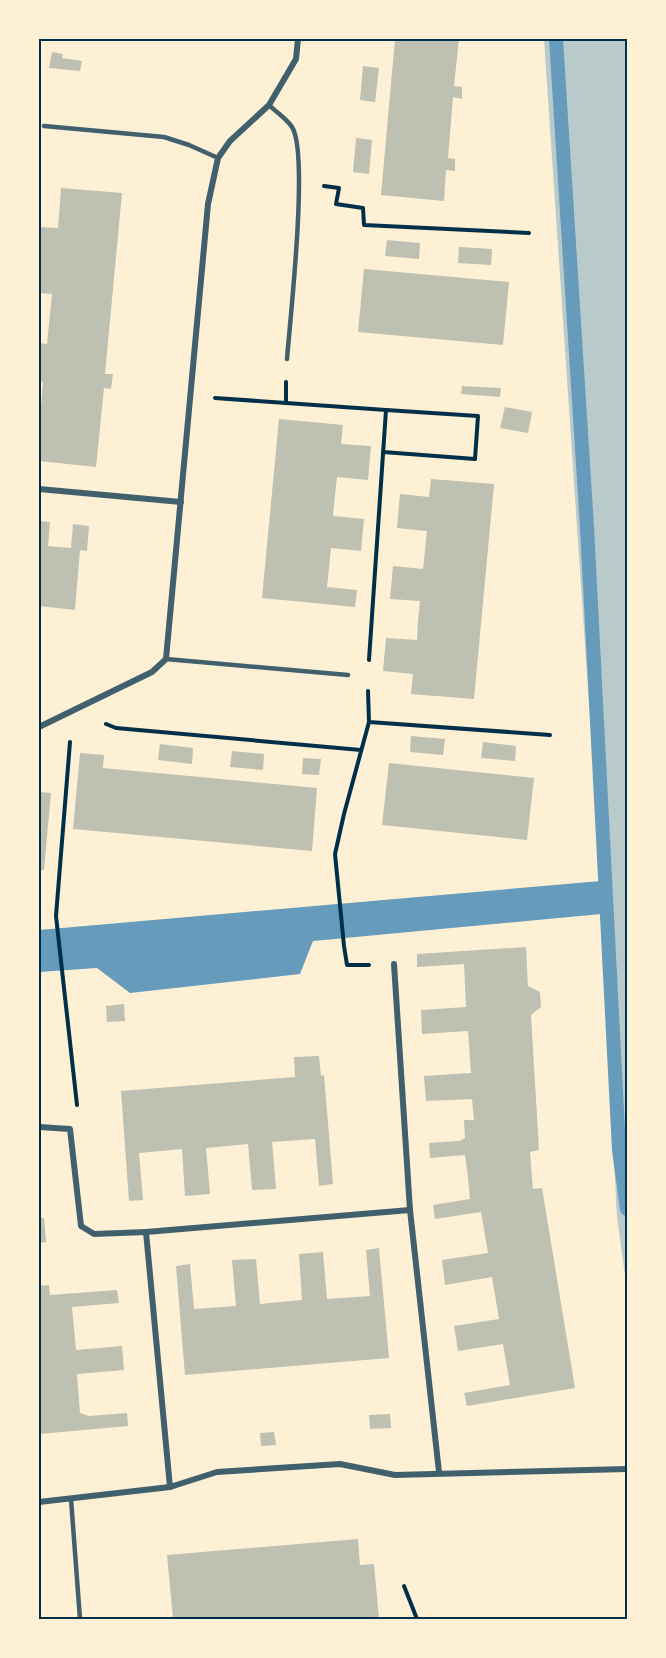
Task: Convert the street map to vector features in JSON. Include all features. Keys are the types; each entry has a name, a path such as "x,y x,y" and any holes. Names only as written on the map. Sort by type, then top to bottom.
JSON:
{"street":[{"path":"39,727 152,672 166,659 208,204 218,158 230,141 269,105 296,59 298,39"},
{"path":"39,489 181,502"},
{"path":"394,964 410,1210 439,1473"},
{"path":"39,1127 70,1128 81,1226 94,1234 146,1232 410,1210"},
{"path":"146,1232 170,1487"},
{"path":"39,1503 170,1487 217,1472 340,1464 395,1475 627,1469"}],"lane":[{"path":"269,105 293,128 299,149 300,183 287,359"},
{"path":"44,126 164,137 218,158"},
{"path":"166,659 348,675"},
{"path":"70,1499 80,1619"}],"path":[{"path":"300,183 339,188 336,204 363,208 364,225 529,233"},
{"path":"191,397 478,416 475,459 383,452"},
{"path":"386,410 367,676 369,722 335,854 347,965 394,964"},
{"path":"348,675 367,676"},
{"path":"70,1128 77,1107 56,916 73,710 116,728 361,750"},
{"path":"369,722 550,735"},
{"path":"404,1586 417,1619"}],"shaded area":[{"path":"544,39 627,39 627,1290 617,1217 601,881"}],"water":[{"path":"601,881 601,914 313,941 300,974 130,993 97,968 39,972 39,930"}],"building":[{"path":"395,39 459,39 454,86 462,87 462,99 453,97 448,158 455,159 455,171 446,170 444,201 381,195"},
{"path":"52,52 63,54 62,58 82,61 80,71 49,68"},
{"path":"363,66 379,68 375,102 360,100"},
{"path":"356,138 372,140 369,174 353,172"},
{"path":"61,188 122,193 105,374 113,374 111,389 104,388 96,467 39,461 43,382 39,381 39,343 47,344 52,294 39,291 40,227 58,228"},
{"path":"387,240 420,243 419,259 385,256"},
{"path":"459,247 492,249 491,265 458,263"},
{"path":"364,269 509,282 503,345 358,332"},
{"path":"462,386 501,388 500,397 461,394"},
{"path":"505,407 532,412 528,433 500,428"},
{"path":"279,419 343,425 341,444 371,446 368,480 337,477 335,495 333,516 364,519 361,551 331,548 327,587 357,590 355,607 262,598"},
{"path":"431,479 494,484 474,699 411,694 413,674 383,671 386,638 417,640 420,601 390,599 393,566 423,569 427,531 397,528 400,494 429,497"},
{"path":"39,521 50,522 48,546 71,548 73,524 89,526 87,551 80,550 75,610 39,606"},
{"path":"411,736 445,739 443,755 410,752"},
{"path":"483,742 516,746 515,761 481,758"},
{"path":"160,744 193,748 192,764 158,760"},
{"path":"232,751 264,754 263,770 230,767"},
{"path":"80,753 104,755 103,768 317,788 312,851 73,829"},
{"path":"303,758 321,759 319,775 302,774"},
{"path":"389,763 534,778 527,840 382,825"},
{"path":"39,792 51,793 44,870 39,870"},
{"path":"526,947 528,986 540,992 541,1007 531,1015 539,1150 530,1152 533,1189 542,1188 575,1388 467,1406 464,1393 510,1385 503,1344 458,1351 454,1326 499,1319 492,1277 445,1285 442,1260 488,1253 481,1212 435,1219 433,1205 470,1199 465,1155 430,1158 429,1143 459,1141 465,1138 464,1120 474,1120 472,1099 426,1101 424,1076 471,1073 468,1031 422,1034 421,1010 466,1007 464,964 417,967 417,954"},
{"path":"124,1004 125,1021 107,1022 106,1006"},
{"path":"319,1056 321,1076 324,1075 333,1184 319,1186 315,1139 272,1142 276,1189 252,1190 248,1144 206,1148 210,1194 185,1196 182,1149 139,1153 143,1200 129,1201 121,1091 295,1077 294,1057"},
{"path":"39,1218 44,1218 46,1242 39,1243"},
{"path":"379,1248 389,1358 185,1375 176,1266 190,1264 194,1309 236,1306 232,1260 256,1259 260,1304 302,1300 299,1254 323,1252 327,1299 370,1296 366,1250"},
{"path":"49,1285 50,1295 117,1290 119,1303 72,1307 76,1350 122,1346 124,1370 77,1374 80,1413 89,1416 127,1413 128,1426 39,1434 39,1286"},
{"path":"390,1414 391,1428 370,1429 369,1415"},
{"path":"274,1432 276,1445 261,1446 260,1433"},
{"path":"358,1539 360,1565 374,1564 379,1619 173,1619 167,1555"}],"waterway":[{"path":"556,39 587,527 619,1150 627,1209"}]}
